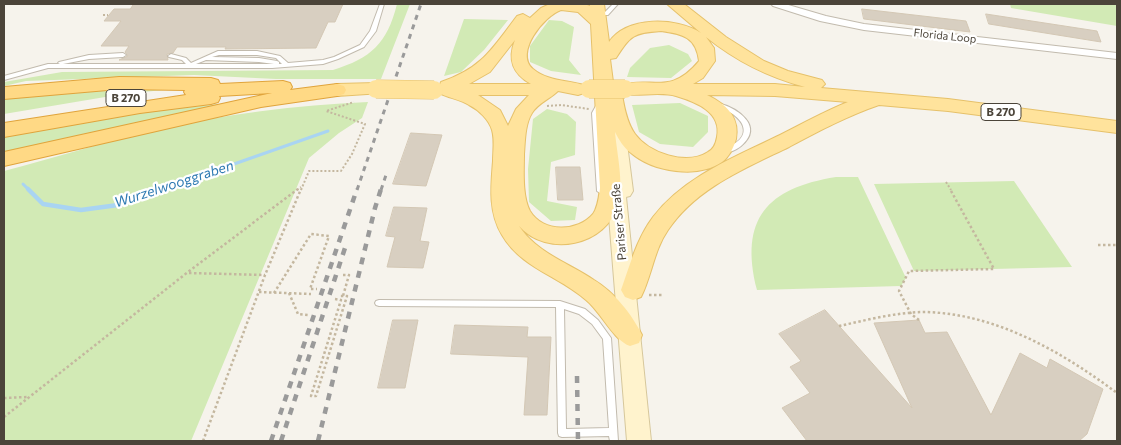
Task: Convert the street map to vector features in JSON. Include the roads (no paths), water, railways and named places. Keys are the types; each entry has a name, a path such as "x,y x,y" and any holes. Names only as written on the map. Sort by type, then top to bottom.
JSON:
{"highway":[{"path":"4,94 118,83 193,83 249,87"},
{"name":"B 270","path":"4,119 118,99 249,87 311,86 337,90"},
{"name":"B 270","path":"4,130 122,110 202,99 247,94 337,90"},
{"path":"4,159 189,116 268,100 311,96 337,90"}],"main road":[{"path":"440,90 480,72 493,61 526,14 539,4"},
{"path":"675,4 735,51 751,61 802,81 841,87 884,99"},
{"path":"605,10 593,14 580,7 564,6 551,8 538,17 519,51 518,60 522,67 533,77 551,84 602,91 620,119 628,140 648,156 669,163 684,165 706,161 720,152 728,136 728,127 722,113 705,102 673,88"},
{"name":"Pariser Straße","path":"605,10 610,54 602,91 609,112 640,441"},
{"name":"Pariser Straße","path":"605,10 602,91 640,293 649,441"},
{"path":"610,54 623,36 642,27 665,26 692,34 698,38 707,50 707,61 697,74 673,88"},
{"name":"B 270","path":"337,90 440,90 548,97 602,91 673,88 775,90 884,99 1117,127"},
{"path":"440,90 466,95 479,102 497,120 502,131 501,199 506,222 515,239 529,251 603,300 630,335"},
{"path":"548,97 528,105 518,122 514,184 518,208 522,216 534,228 558,236 579,234 589,230 598,222 605,212 609,199 610,188 602,91"},
{"path":"640,293 644,257 661,224 683,199 741,163 847,110 861,104 884,99"}],"street":[{"name":"Florida Loop","path":"776,4 824,19 864,27 1117,56"}],"lane":[{"path":"48,66 287,65 323,62 362,46 372,31 382,4"},
{"path":"4,78 89,57 123,55"},
{"path":"171,56 184,59 190,65"},
{"path":"190,65 204,59 259,60 287,65"},
{"path":"605,212 620,233"},
{"path":"379,303 560,304 582,310 595,322 607,338 614,437 562,433 560,304"}],"waterway":[{"name":"Wurzelwooggraben","path":"160,190 328,131"},
{"name":"Wurzelwooggraben","path":"23,184 43,204 81,210 118,205 163,189"}],"railway":[{"path":"357,190 421,4"},
{"path":"381,190 387,172"},
{"path":"271,441 357,189"},
{"path":"318,441 381,189"},
{"path":"281,441 347,242"},
{"path":"577,376 578,441"}]}
